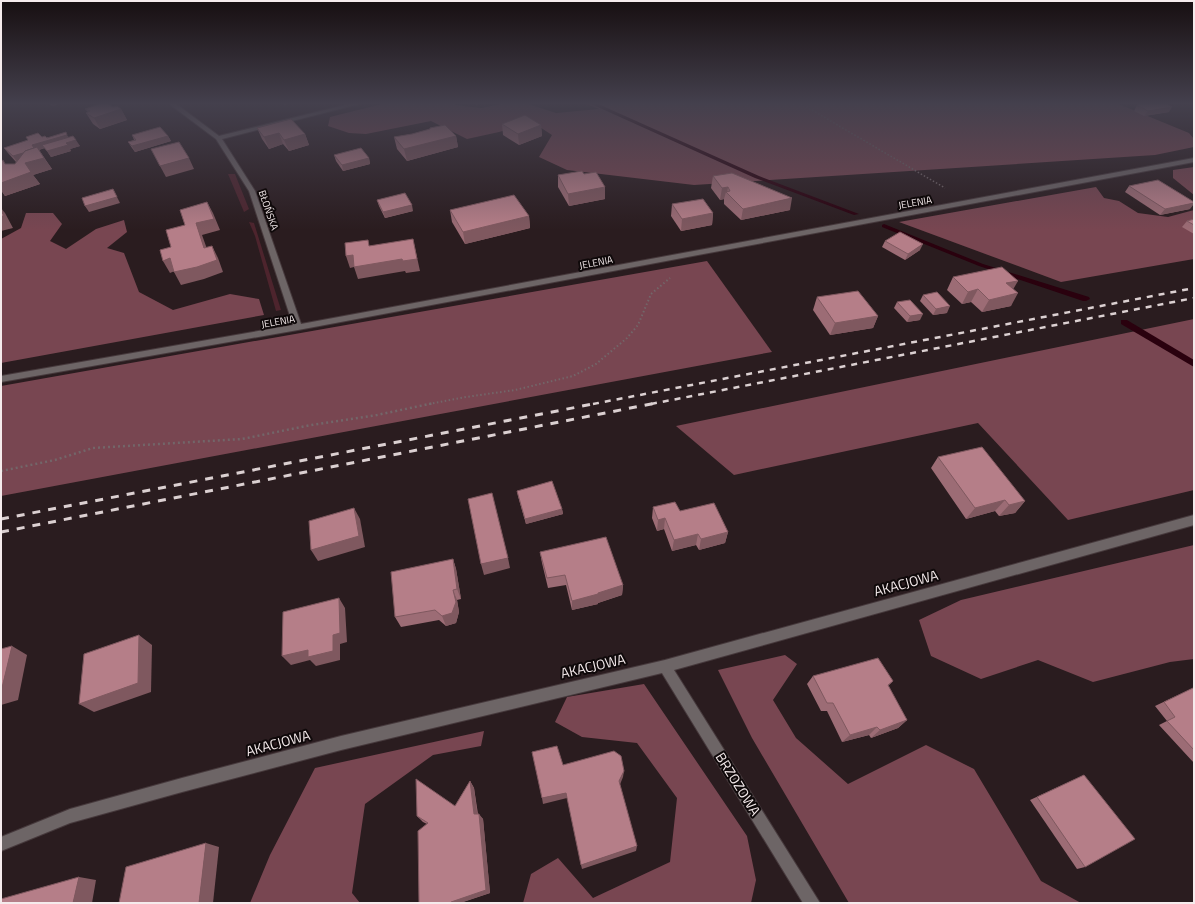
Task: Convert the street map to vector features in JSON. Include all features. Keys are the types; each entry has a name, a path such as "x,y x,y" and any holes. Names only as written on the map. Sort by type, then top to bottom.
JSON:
{"street":[{"name":"BŁOŃSKA","path":"223,145 252,191 298,327"},
{"name":"JELENIA","path":"1,379 298,327 1194,160"},
{"name":"AKACJOWA","path":"1,844 70,816 182,785 341,743 664,666 1194,520"},
{"name":"BRZOZOWA","path":"664,666 812,903"}],"path":[{"path":"872,145 905,166 939,183 967,203"},
{"path":"1,471 55,460 93,448 242,439 311,425 377,415 515,390 573,376 596,364 627,338 638,325 651,294 687,263 694,254"}],"shaded area":[{"path":"546,145 1194,145 1194,147 1155,155 694,185 567,170 539,157"},
{"path":"1194,167 1194,195 1173,178 1173,170"},
{"path":"228,174 235,174 249,209 244,212"},
{"path":"1096,187 1104,198 1119,201 1138,213 1168,217 1194,210 1194,259 1061,282 899,222"},
{"path":"26,213 53,213 62,224 50,241 66,249 96,229 124,220 127,232 107,248 124,253 139,292 173,310 230,294 259,299 264,315 1,363 1,239 21,228"},
{"path":"249,222 254,223 281,310 276,311 255,236"},
{"path":"707,261 772,352 1,496 1,386"},
{"path":"1194,319 1194,490 1068,520 978,423 734,475 676,426"},
{"path":"1194,545 1194,659 1170,662 1093,682 1038,660 981,679 931,656 919,620 961,600"},
{"path":"785,655 797,664 773,700 796,738 848,784 926,745 974,769 1041,881 1081,903 849,903 752,738 718,670"},
{"path":"644,684 747,836 756,880 751,903 523,903 531,874 558,858 593,898 670,862 677,798 637,743 582,737 555,722 567,697"},
{"path":"484,731 481,746 433,755 365,804 352,893 360,903 250,903 270,855 315,768"}],"building":[{"path":"12,145 32,145 34,148 13,156 4,148"},
{"path":"42,145 67,145 47,151"},
{"path":"166,145 181,145 189,158 160,166 151,149"},
{"path":"401,145 419,145 404,149"},
{"path":"37,147 44,158 25,163 31,172 1,183 1,161 3,160 5,164 15,164 25,151"},
{"path":"361,148 369,158 342,165 334,155"},
{"path":"582,171 584,174 596,172 605,187 568,194 558,175"},
{"path":"732,173 792,198 743,209 726,192 730,191 728,187 722,188 713,176"},
{"path":"1158,180 1194,203 1165,209 1129,186"},
{"path":"113,189 117,197 85,206 82,198"},
{"path":"405,193 412,205 383,212 377,200"},
{"path":"514,195 529,216 463,232 450,210"},
{"path":"703,199 713,213 682,219 672,204"},
{"path":"207,202 214,219 196,223 204,248 212,246 217,260 197,267 174,272 170,258 163,261 160,250 171,247 166,230 185,225 180,210"},
{"path":"1194,219 1194,225 1187,221"},
{"path":"900,232 923,244 908,254 885,241"},
{"path":"413,239 417,259 403,261 402,259 354,267 353,255 346,256 345,243 368,240 369,246"},
{"path":"1002,267 1018,281 1006,283 1018,293 989,300 978,289 968,292 953,277"},
{"path":"858,291 878,316 835,323 817,297"},
{"path":"937,292 950,306 936,309 923,295"},
{"path":"910,300 923,314 910,316 897,302"},
{"path":"982,447 1025,501 1009,505 1005,500 975,508 938,457"},
{"path":"552,481 562,509 525,519 517,491"},
{"path":"492,493 508,558 481,564 468,499"},
{"path":"675,502 680,511 714,503 728,532 701,539 698,534 674,540 665,518 658,520 653,507"},
{"path":"354,508 359,536 311,550 309,521"},
{"path":"606,537 623,585 572,601 565,575 547,578 540,552"},
{"path":"453,559 457,589 453,590 456,602 452,613 442,616 435,610 395,617 391,572"},
{"path":"339,598 340,633 333,635 333,651 308,657 308,650 282,656 283,612"},
{"path":"139,635 138,683 79,704 84,654"},
{"path":"12,646 1,692 1,649"},
{"path":"878,658 893,681 888,685 907,720 880,730 877,727 850,735 833,703 827,703 813,676"},
{"path":"1193,688 1194,750 1167,721 1175,717 1164,702"},
{"path":"557,746 563,765 614,751 621,756 624,771 619,781 637,846 581,865 566,793 542,798 532,752"},
{"path":"1084,775 1135,839 1085,867 1037,797"},
{"path":"416,779 455,806 470,781 474,814 479,814 486,890 450,903 419,903 418,831 428,823 417,816"},
{"path":"206,843 199,903 119,903 126,867"},
{"path":"79,877 73,903 1,903 1,899"}],"waterway":[{"path":"686,145 757,177 856,214"},
{"path":"884,226 981,265 1086,299"},
{"path":"1124,322 1194,364"}],"railway":[{"path":"593,404 1194,288"},
{"path":"651,404 1194,298"},
{"path":"1,519 598,403"},
{"path":"1,532 656,403"}]}
